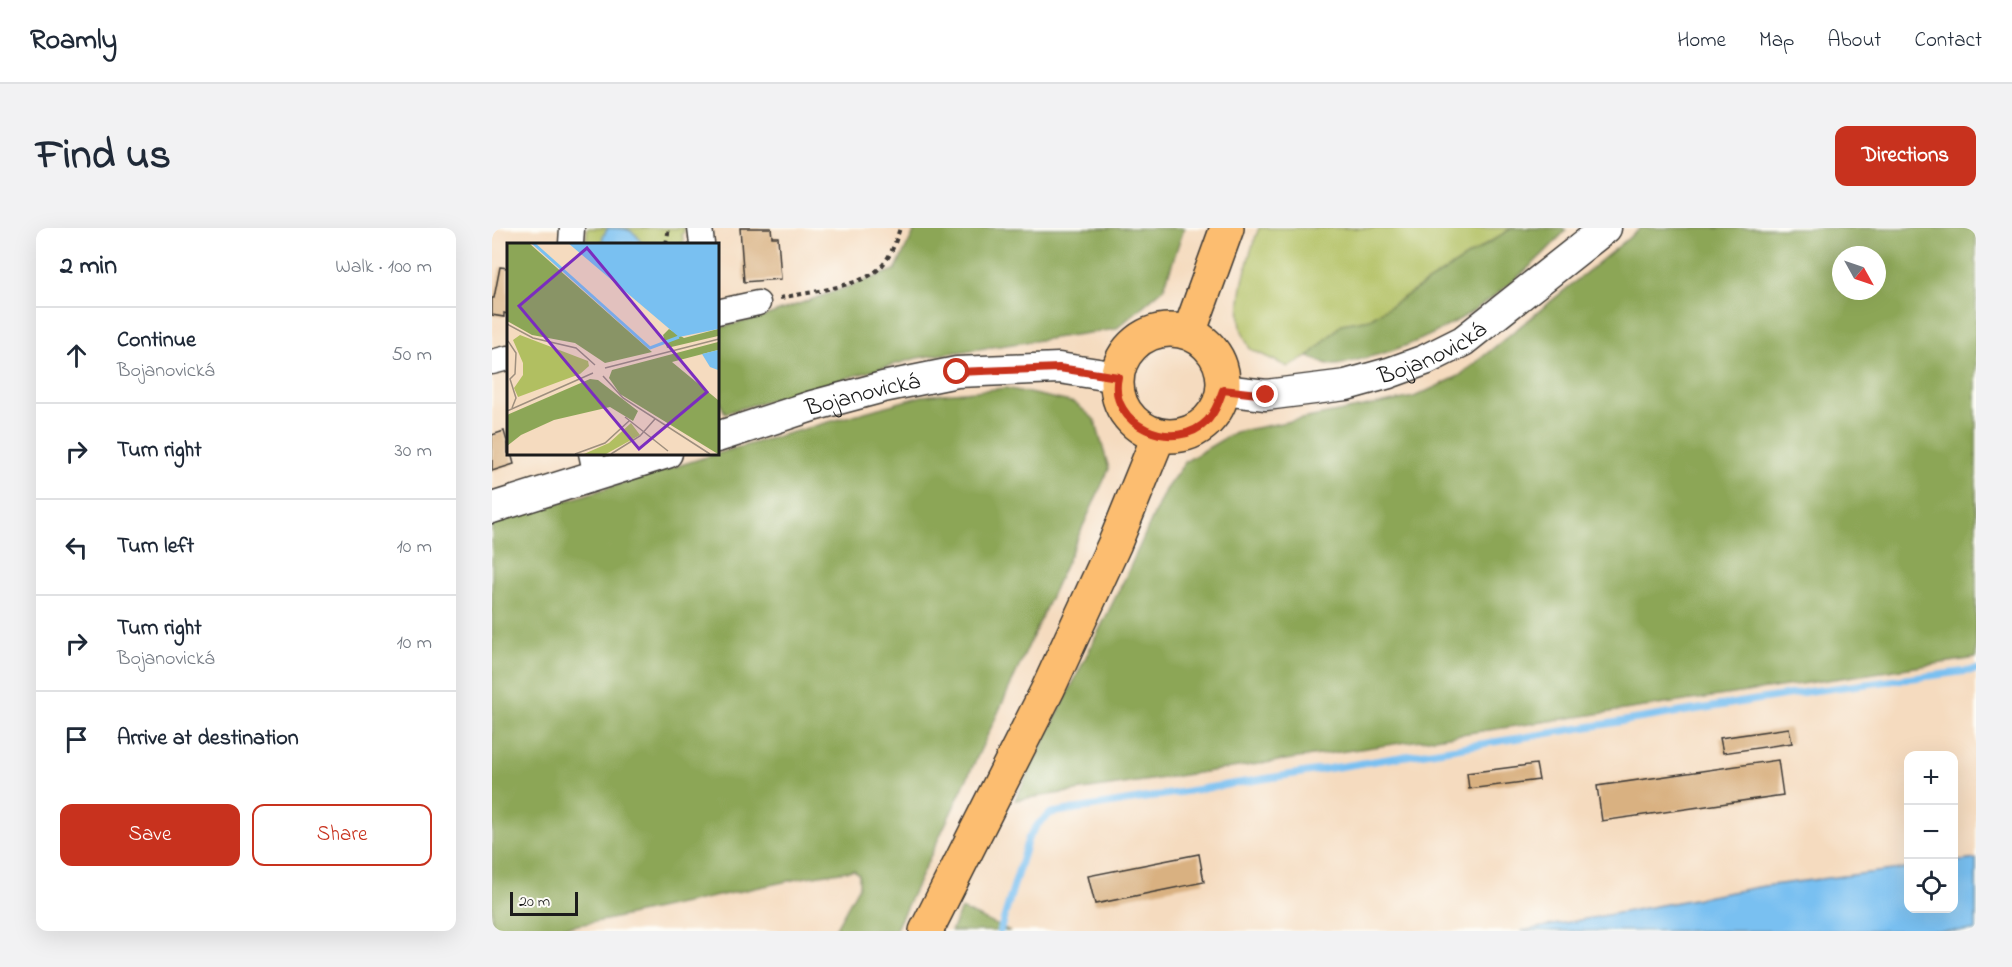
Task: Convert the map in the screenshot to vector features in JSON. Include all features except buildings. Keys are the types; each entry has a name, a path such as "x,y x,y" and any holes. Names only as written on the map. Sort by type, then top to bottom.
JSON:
{"main road":[{"path":"1190,333 1227,228"},
{"path":"1161,330 1179,330 1190,333 1208,345 1217,358 1223,374 1223,390 1218,406 1208,420 1195,430 1178,435 1159,435 1142,428 1128,416 1119,400 1116,382 1120,364 1129,348 1143,336 1161,330"},
{"path":"926,931 1048,689 1115,543 1159,435"}],"street":[{"path":"571,243 572,228"},
{"path":"700,228 702,243"},
{"name":"Bojanovická","path":"1223,390 1266,395 1346,385 1389,374 1425,360 1463,341 1606,228"},
{"path":"718,312 759,303"},
{"path":"492,362 507,358"},
{"name":"Bojanovická","path":"718,437 812,406 883,387 957,372 1059,368 1118,377"},
{"path":"492,508 594,465 661,454"}],"path":[{"path":"666,243 669,228"},
{"path":"759,303 857,281 874,273 891,252 900,228"}],"green space":[{"path":"587,228 684,228 682,234 684,243 586,243"},
{"path":"916,228 1184,228 1164,288 1116,329 917,358 725,413 718,398 718,328 762,317 895,270"},
{"path":"1259,228 1512,228 1370,319 1342,324 1308,357 1288,367 1250,349 1242,330 1241,290"},
{"path":"1512,228 1562,228 1566,230 1500,292 1449,325 1422,339 1394,350 1342,364 1331,365 1308,357 1342,324 1370,319"},
{"path":"1641,228 1976,228 1976,658 1015,800 1126,576 1165,490 1186,461 1235,432 1414,397 1459,376"},
{"path":"1006,388 1075,403 1095,420 1109,469 895,931 834,931 859,886 859,875 854,870 807,877 606,920 543,931 492,931 492,524 722,452 922,396"},
{"path":"961,909 1010,931 951,931"}],"water":[{"path":"608,228 624,229 636,235 641,243 602,243"},
{"path":"1976,859 1976,931 1521,931 1764,886 1904,868 1904,913 1958,913 1958,861"}],"waterway":[{"path":"1000,931 1028,839 1038,824 1051,813 1812,691 1976,670"}],"route":[{"path":"957,372 1059,368 1118,377 1116,382 1119,400 1128,416 1142,428 1159,435 1178,435 1195,430 1208,420 1218,406 1223,390 1266,395"}]}
